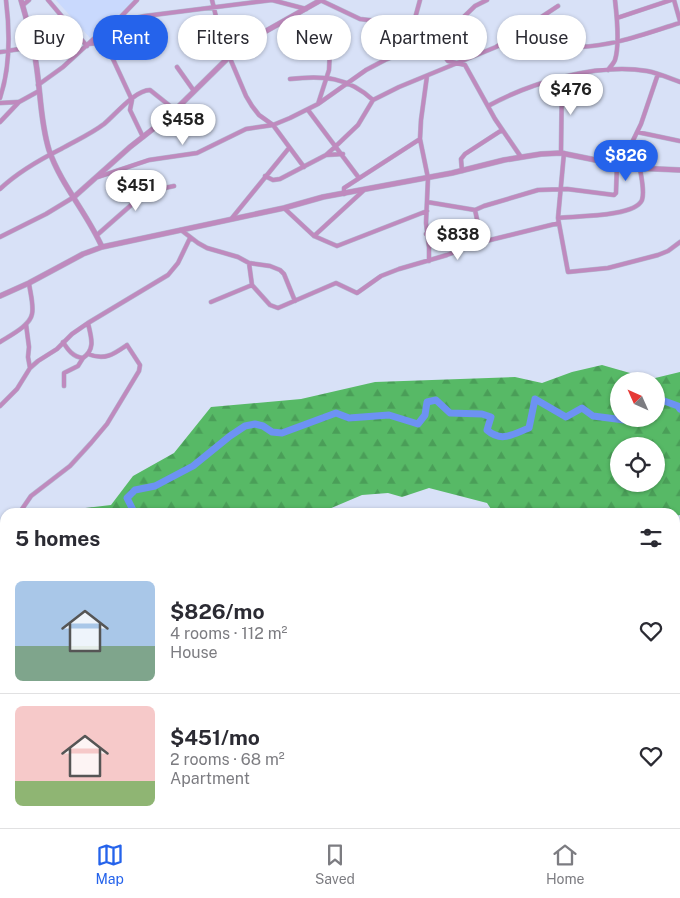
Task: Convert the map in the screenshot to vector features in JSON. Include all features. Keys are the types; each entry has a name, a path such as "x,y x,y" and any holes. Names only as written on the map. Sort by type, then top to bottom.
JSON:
{"street":[{"path":"0,98 5,80 8,51 6,0"},
{"path":"25,15 22,2 29,0"},
{"path":"48,0 61,15"},
{"path":"123,15 137,0"},
{"path":"212,0 216,15"},
{"path":"153,15 272,0 306,9"},
{"path":"267,31 320,0 361,19"},
{"path":"415,15 420,0"},
{"path":"475,6 478,0"},
{"path":"466,15 475,6 487,0"},
{"path":"608,70 615,61 617,42 615,0"},
{"path":"496,47 526,45 580,47 617,42 680,22 672,0 617,18"},
{"path":"265,176 274,180 326,155 358,125 373,100 399,87 496,47 558,6"},
{"path":"83,40 88,45"},
{"path":"83,49 93,40"},
{"path":"88,45 93,44"},
{"path":"0,52 15,50"},
{"path":"35,60 45,134 51,154 102,247"},
{"path":"1,120 19,102 70,60"},
{"path":"113,60 132,100 130,110 143,137"},
{"path":"0,237 46,214 74,197 175,110 226,60"},
{"path":"234,60 246,96 252,106 273,125 304,166"},
{"path":"318,104 327,78 329,60"},
{"path":"96,178 149,160 197,153 246,129 273,125 308,110 366,70 385,60"},
{"path":"446,60 466,66 502,130 521,157"},
{"path":"615,61 624,70"},
{"path":"178,66 194,91"},
{"path":"488,106 518,91 586,72 608,70 649,72 680,82"},
{"path":"427,202 475,210 538,190 560,189 614,195 619,164 637,132 658,74"},
{"path":"290,79 313,76 349,83 373,100"},
{"path":"427,76 420,120 420,139 428,178 426,234 429,247 429,261"},
{"path":"562,78 562,153 558,218 567,269 570,272 608,268 658,255 668,251 680,242"},
{"path":"0,189 18,173 99,127 144,91 150,90 175,110"},
{"path":"0,103 19,102"},
{"path":"308,110 359,178"},
{"path":"462,170 461,159 465,154 502,130"},
{"path":"637,132 680,141"},
{"path":"344,194 344,188 420,139"},
{"path":"232,218 289,148"},
{"path":"0,296 83,254 102,247 521,157 562,153 640,168 680,170"},
{"path":"326,155 342,154"},
{"path":"558,218 614,214 637,206 642,201 640,168"},
{"path":"97,235 146,192 174,186"},
{"path":"314,236 363,191"},
{"path":"284,208 314,236 340,246 426,211"},
{"path":"475,210 482,242"},
{"path":"249,263 252,285 276,309 336,284 354,292 359,292 381,276 482,242 559,223"},
{"path":"181,230 207,248 238,257 249,263 270,266 283,272 295,301"},
{"path":"426,234 452,230"},
{"path":"0,406 17,389 30,368 38,360 57,349 63,342 88,323 162,280 178,263 190,238"},
{"path":"0,342 26,324 32,315 29,283"},
{"path":"211,302 252,285"},
{"path":"64,386 64,373 78,366 92,346 88,323"},
{"path":"26,324 30,368"},
{"path":"63,342 71,353 83,358"},
{"path":"23,508 31,496 70,466 87,448 107,424 139,371 140,365 127,345 107,357 101,358 88,354"}],"shaded area":[{"path":"56,0 135,0 118,15 93,15 93,37 91,39 83,30 83,15 69,15"}],"green space":[{"path":"602,365 626,372 610,372 610,428 665,428 665,376 680,372 680,508 490,508 487,503 429,488 402,497 388,493 362,495 331,508 85,508 111,505 133,476 174,453 211,407 301,399 375,382 515,377 542,383 572,372"}],"waterway":[{"path":"132,508 127,498 135,490 155,486 193,466 230,436 245,426 255,424 263,426 272,432 282,433 336,413 349,418 389,415 418,424 425,415 427,402 436,400 450,413 482,414 491,417 487,430 492,434 503,437 529,428 535,399 566,417 582,408 593,416 610,418"},
{"path":"665,401 678,406 680,409"}]}
